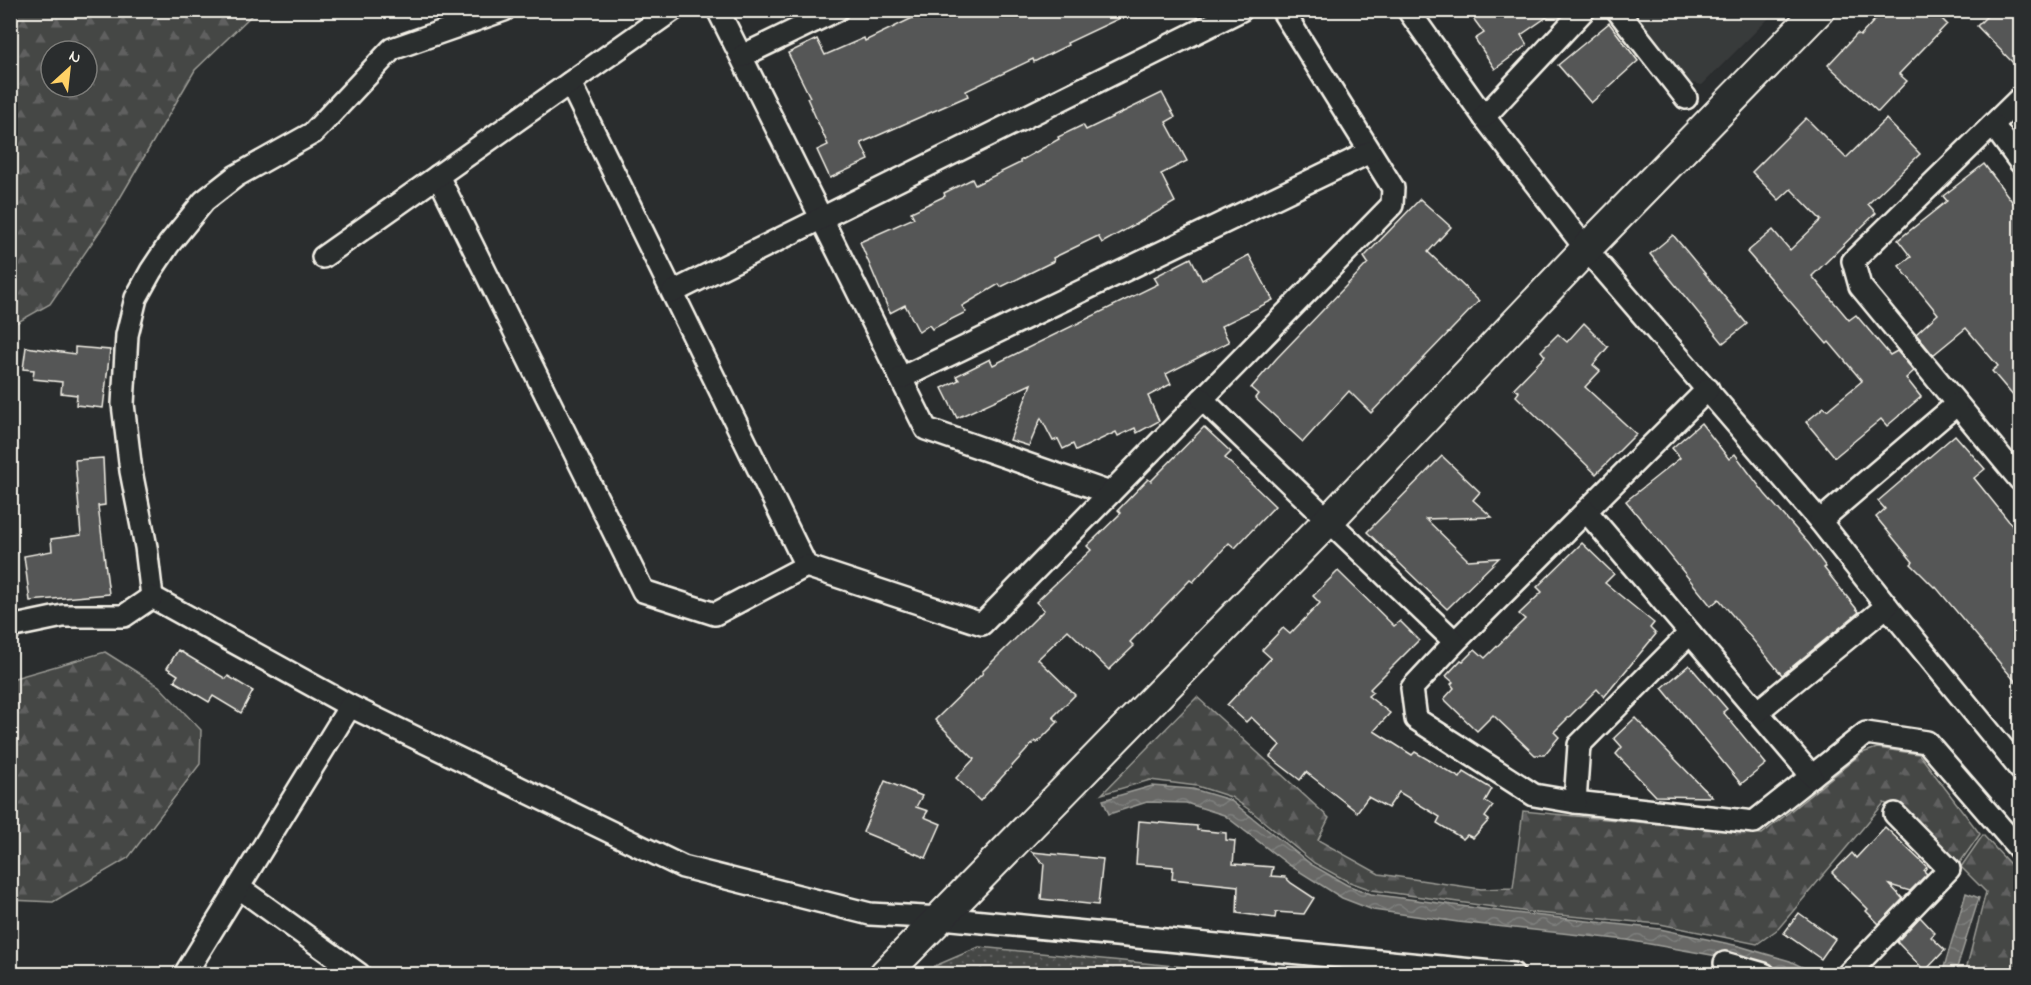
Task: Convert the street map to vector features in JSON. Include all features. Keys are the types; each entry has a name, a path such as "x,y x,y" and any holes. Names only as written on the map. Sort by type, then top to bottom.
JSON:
{"street":[{"path":"152,597 146,547 131,471 123,404 127,335 136,298 151,271 169,244 204,201 236,176 313,133 392,50 504,10"},
{"path":"323,257 673,10"},
{"path":"718,10 926,429 1110,492"},
{"path":"742,56 837,10"},
{"path":"673,292 1242,10"},
{"path":"570,83 806,566 982,624 1392,205 1394,188 1282,10"},
{"path":"1408,10 1484,117 1586,249 1821,521 2020,769"},
{"path":"1484,117 1584,10"},
{"path":"1617,10 1686,98"},
{"path":"885,975 1329,520 1586,249 1819,10"},
{"path":"2020,98 1853,261 1860,286 2020,480"},
{"path":"1993,125 2020,162"},
{"path":"901,378 1370,152"},
{"path":"438,176 643,591 715,614 806,566"},
{"path":"1708,389 1455,642 1412,688 1416,718 1534,795 1575,802 1754,822 1866,733 1928,742 2020,850"},
{"path":"1202,399 1455,642"},
{"path":"1821,521 1958,404"},
{"path":"1586,511 1812,776"},
{"path":"10,627 63,616 124,616 152,597"},
{"path":"152,597 350,705 683,867 870,914 942,918 1513,975"},
{"path":"1757,712 1887,606"},
{"path":"1575,802 1580,745 1690,633"},
{"path":"185,975 350,705"},
{"path":"1848,975 1949,869 1895,814"},
{"path":"238,886 359,975"},
{"path":"1725,963 1764,975"}],"shaded area":[{"path":"1628,11 1776,11 1702,85 1682,81"}],"green space":[{"path":"11,10 256,11 195,70 106,222 50,304 11,326"},
{"path":"105,652 159,686 201,730 200,764 128,858 53,902 11,900 11,679"},
{"path":"1197,697 1329,818 1318,840 1379,874 1481,889 1513,888 1523,811 1762,834 1862,753 1877,748 1919,754 1980,834 1959,864 1899,810 1884,803 1778,929 1757,944 1660,924 1536,913 1372,890 1347,881 1314,863 1231,797 1197,786 1150,780 1102,794"},
{"path":"1983,835 2020,875 2020,974 1965,974 1986,892 1961,867"},
{"path":"979,947 1257,974 926,974 935,966"}],"water":[{"path":"1152,786 1193,789 1230,800 1312,865 1347,885 1371,894 1660,929 1739,946 1790,961 1816,974 1783,974 1734,959 1627,940 1458,922 1373,910 1342,898 1289,865 1224,815 1186,803 1147,802 1109,814 1103,800"},
{"path":"1966,893 1979,898 1955,974 1942,974"}],"building":[{"path":"929,10 1137,10 1067,43 1068,45 1034,62 1033,59 966,91 968,96 861,143 869,160 830,178 817,150 828,145 807,98 810,97 788,53 817,39 825,55 864,38 865,41"},
{"path":"1467,10 1557,10 1521,35 1527,45 1495,69 1475,39 1484,33"},
{"path":"1884,10 1933,10 1947,24 1899,74 1907,81 1878,112 1828,65"},
{"path":"1993,10 2020,10 2020,70 1977,26"},
{"path":"1609,23 1638,61 1591,103 1558,65"},
{"path":"1162,93 1175,117 1166,122 1187,161 1161,174 1175,202 1102,243 1098,236 1001,287 999,284 962,306 966,312 932,329 929,325 919,332 905,305 890,313 860,242 914,218 911,212 945,196 944,193 972,179 975,185 1020,163 1059,139 1058,137 1083,125 1086,130"},
{"path":"1806,118 1846,158 1886,119 1920,154 1868,204 1876,213 1812,276 1849,320 1856,315 1890,355 1897,351 1914,371 1906,378 1921,397 1887,426 1881,419 1835,457 1806,422 1824,407 1827,410 1862,381 1747,252 1773,230 1790,250 1821,220 1791,189 1779,200 1752,172"},
{"path":"1984,164 2020,212 2020,404 1992,371 1998,366 1966,328 1933,355 1916,334 1938,314 1899,266 1911,257 1898,240 1947,201 1943,196"},
{"path":"1420,199 1451,227 1428,252 1479,301 1371,413 1349,391 1303,442 1255,398 1258,394 1251,388 1368,263 1364,257"},
{"path":"1673,235 1747,324 1723,343 1650,254"},
{"path":"1249,255 1273,300 1221,326 1229,342 1166,374 1171,384 1148,396 1159,421 1137,433 1135,428 1118,436 1116,432 1076,451 1073,444 1063,449 1058,439 1053,441 1041,418 1029,446 1010,440 1031,384 957,418 942,388 959,380 956,376 990,359 993,365 1158,284 1154,277 1191,258 1202,280"},
{"path":"1584,323 1608,347 1593,365 1600,371 1585,387 1636,434 1596,474 1516,396 1519,392 1514,388 1545,356 1541,351 1558,334 1567,342"},
{"path":"26,347 75,354 75,347 110,350 103,408 76,405 77,395 61,393 62,382 33,379 34,370 23,369"},
{"path":"1701,423 1729,459 1735,454 1765,494 1809,544 1826,567 1824,568 1859,612 1782,675 1719,599 1711,606 1626,501 1680,458 1672,448"},
{"path":"1204,427 1231,452 1225,458 1275,506 1235,548 1229,543 1193,582 1190,580 1130,642 1134,646 1109,670 1068,630 1038,659 1075,695 1053,717 1058,722 1037,743 1035,741 980,801 956,778 974,759 935,720 1044,610 1036,602 1091,550 1087,546 1121,513 1118,510 1148,479 1151,481"},
{"path":"1955,435 1985,469 1974,478 2020,535 2020,687 1935,586 1911,564 1913,562 1876,517 1885,509 1878,501"},
{"path":"1442,456 1480,492 1473,500 1492,517 1426,519 1468,560 1499,558 1447,609 1367,532"},
{"path":"103,458 105,505 98,506 109,594 30,601 24,556 52,551 51,539 81,535 75,460"},
{"path":"1582,543 1614,574 1605,583 1654,623 1650,628 1656,634 1604,697 1597,689 1554,732 1559,737 1544,755 1535,755 1493,715 1477,731 1444,699 1454,688 1451,684 1453,682 1446,676 1475,649 1485,658 1525,619 1519,614 1542,592 1537,587"},
{"path":"1338,571 1394,626 1400,621 1419,640 1370,689 1373,692 1368,696 1390,713 1374,731 1412,755 1415,752 1460,778 1464,772 1492,789 1485,801 1493,806 1485,817 1489,820 1473,838 1467,835 1463,839 1437,823 1440,817 1399,792 1388,808 1368,797 1357,812 1306,772 1300,780 1270,757 1280,745 1251,717 1246,722 1227,705 1271,658 1262,650 1283,628 1290,634 1320,603 1313,596"},
{"path":"178,650 226,679 228,676 253,691 241,713 213,696 209,702 174,681 178,675 167,668"},
{"path":"1689,665 1727,709 1723,712 1766,764 1741,784 1662,688"},
{"path":"1635,718 1712,797 1656,796 1616,754 1622,747 1614,738"},
{"path":"885,781 922,796 916,807 928,811 924,817 941,824 926,858 863,832"},
{"path":"1139,821 1197,826 1197,830 1226,833 1226,840 1235,841 1233,864 1273,867 1271,876 1285,877 1314,898 1304,914 1276,912 1275,918 1237,913 1238,886 1172,879 1173,867 1136,864"},
{"path":"1885,827 1927,867 1924,871 1927,874 1910,891 1890,885 1903,899 1879,924 1866,911 1868,909 1832,873 1852,853 1856,858"},
{"path":"1032,852 1103,859 1098,905 1041,899 1044,864"},
{"path":"1799,913 1835,939 1821,959 1784,933"},
{"path":"1920,917 1935,933 1931,937 1945,950 1925,971 1897,942"}]}
